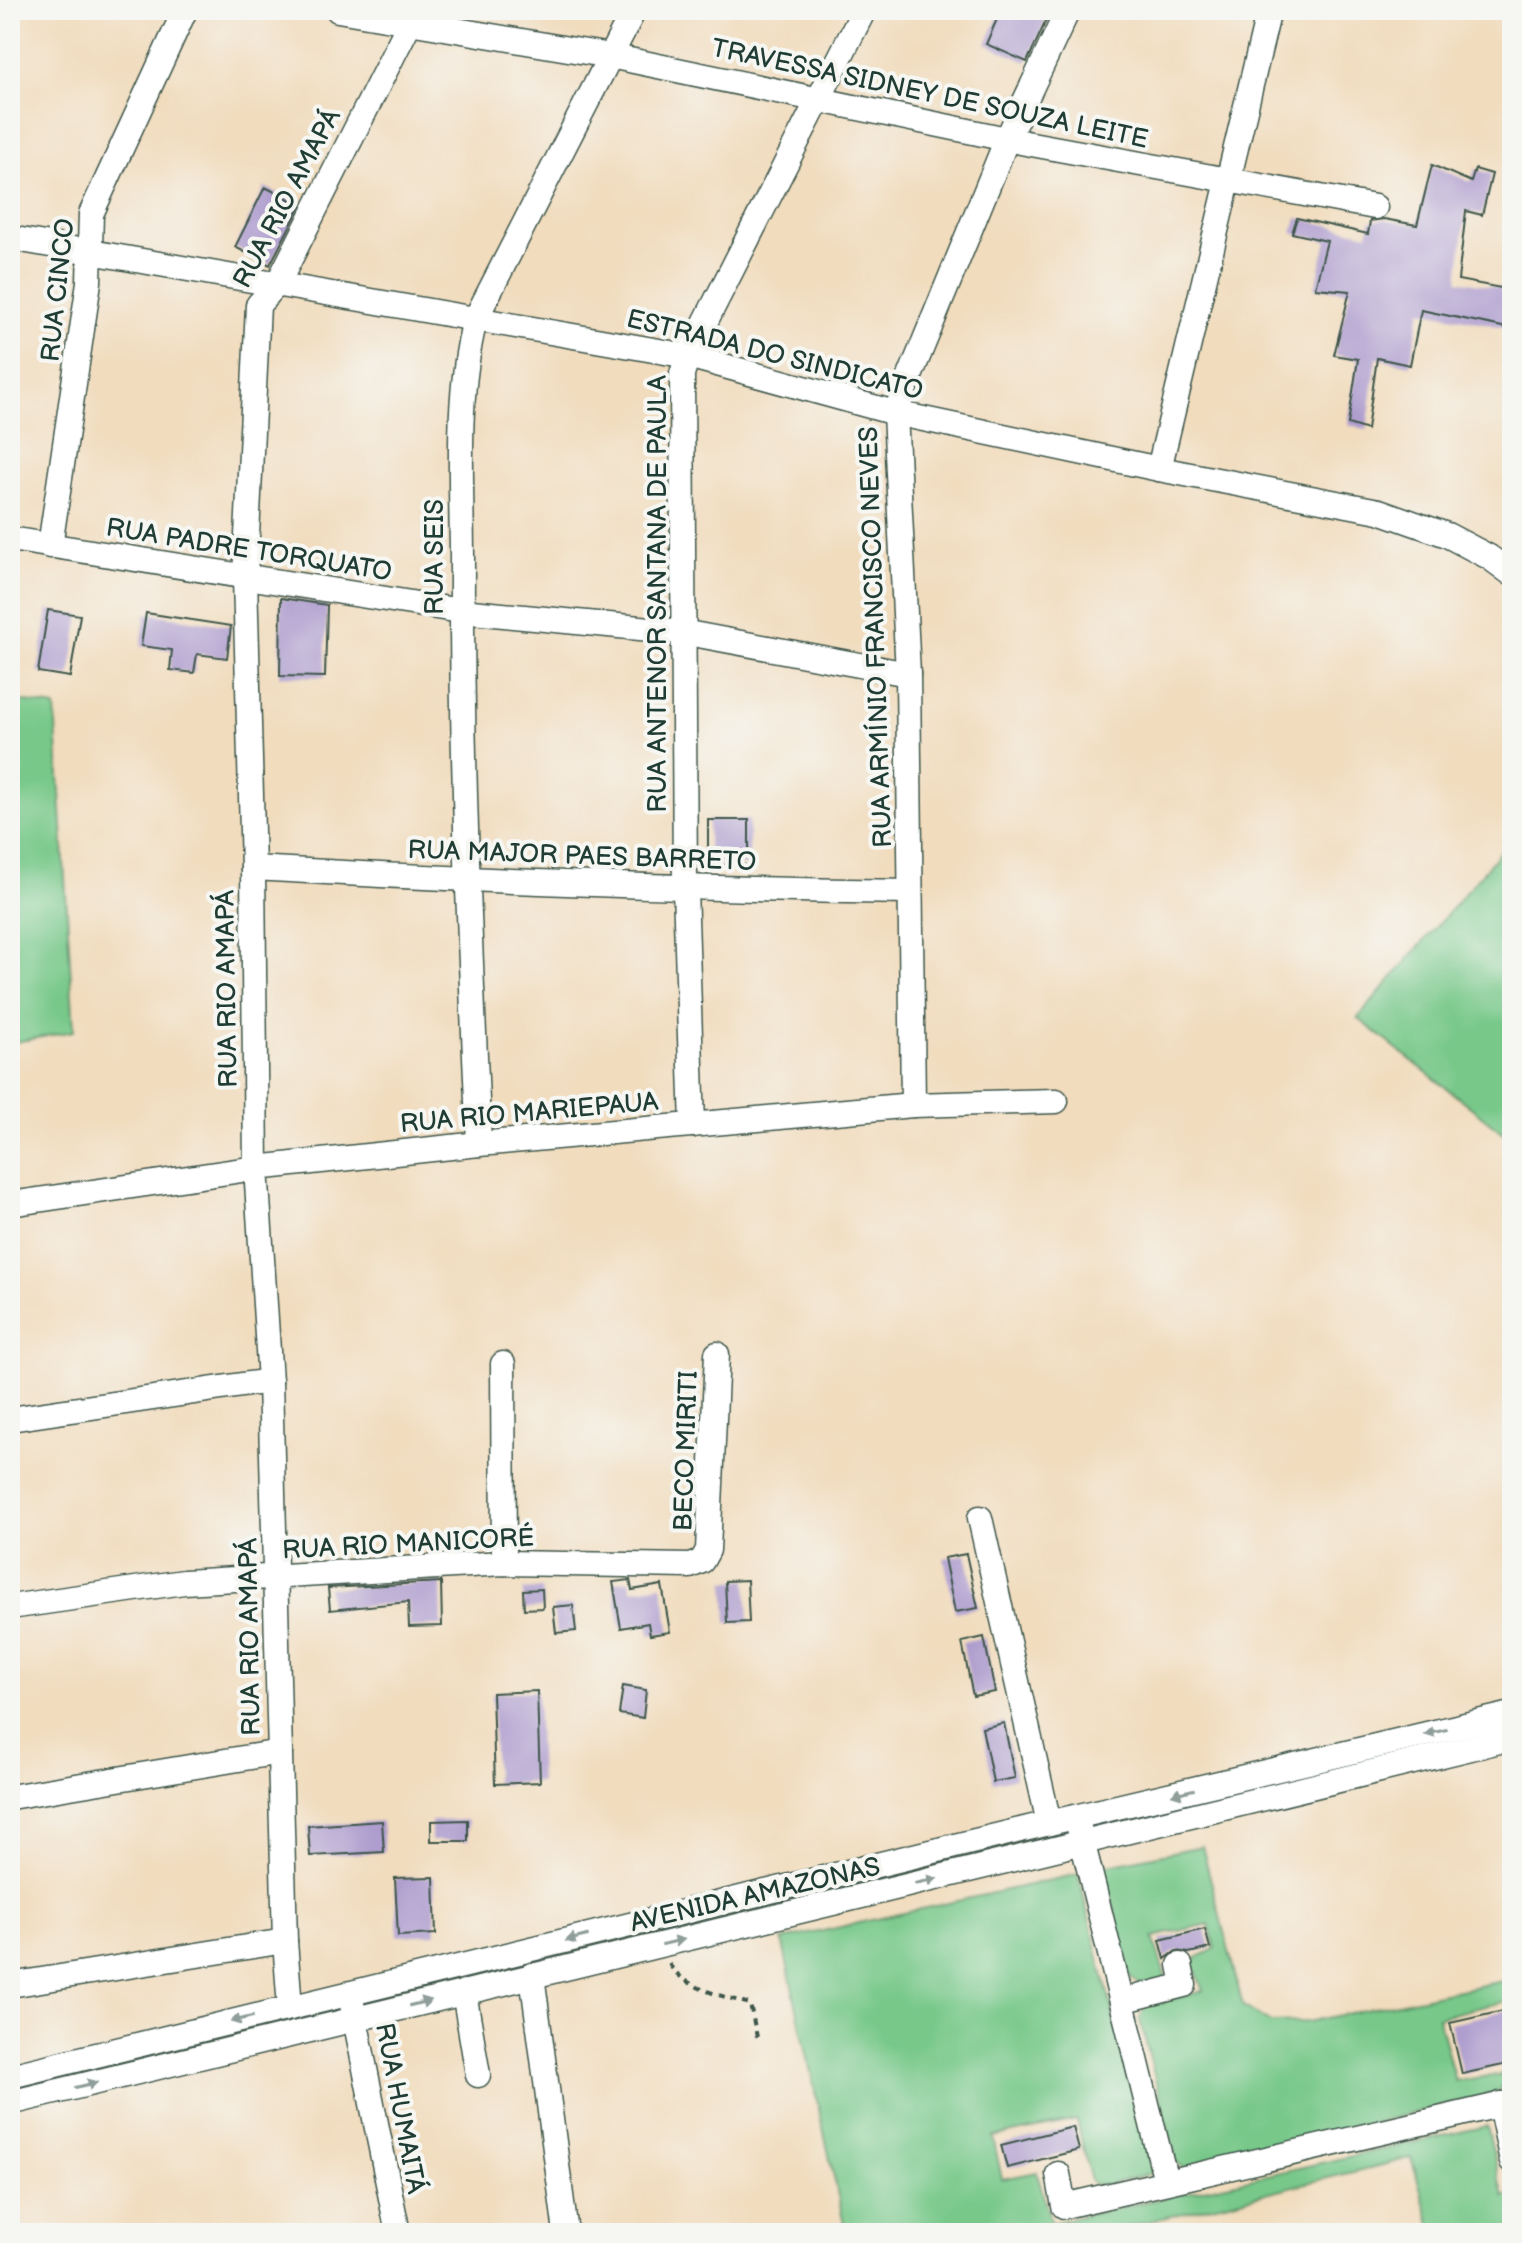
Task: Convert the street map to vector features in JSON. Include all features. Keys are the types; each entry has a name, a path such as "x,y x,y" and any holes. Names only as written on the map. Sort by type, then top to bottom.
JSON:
{"street":[{"name":"RUA CINCO","path":"50,546 89,282 91,214 185,10"},
{"name":"TRAVESSA SIDNEY DE SOUZA LEITE","path":"338,10 412,17 1007,139 1375,207"},
{"name":"RUA SEIS","path":"479,1144 467,881 461,611 462,394 468,346 475,320 634,10"},
{"name":"RUA ANTENOR SANTANA DE PAULA","path":"693,1125 685,889 682,374 688,356 864,10"},
{"name":"RUA ARMÍNIO FRANCISCO NEVES","path":"913,1105 908,674 895,413 1007,139 1068,10"},
{"path":"1159,469 1269,10"},
{"name":"RUA RIO AMAPÁ","path":"290,2008 285,1941 270,1381 256,1168 253,868 245,578 258,305 278,283 412,17"},
{"name":"ESTRADA DO SINDICATO","path":"10,238 688,356 895,413 1159,469 1379,511 1447,535 1489,557 1512,574"},
{"name":"RUA PADRE TORQUATO","path":"10,539 461,611 682,632 908,674"},
{"name":"RUA MAJOR PAES BARRETO","path":"253,868 467,881 685,889 910,892"},
{"name":"RUA RIO MARIEPAUA","path":"10,1204 256,1168 479,1144 913,1105 1056,1101"},
{"name":"BECO MIRITI","path":"708,1550 717,1354"},
{"path":"503,1364 504,1563"},
{"path":"10,1419 270,1381"},
{"path":"980,1518 1049,1823"},
{"name":"RUA RIO MANICORÉ","path":"10,1607 184,1582 504,1563 690,1566 702,1561 708,1550"},
{"name":"AVENIDA AMAZONAS","path":"10,2076 1049,1823 1512,1714"},
{"name":"AVENIDA AMAZONAS","path":"10,2103 1512,1738"},
{"path":"10,1797 280,1752"},
{"path":"1076,1818 1166,2181"},
{"path":"10,1985 285,1941"},
{"path":"1122,2001 1184,1985 1180,1965"},
{"path":"532,1975 566,2233"},
{"path":"464,1992 478,2075"},
{"name":"RUA HUMAITÁ","path":"350,1993 398,2233"},
{"path":"1058,2174 1064,2206 1506,2103 1512,2161"}],"path":[{"path":"656,1946 675,1973 704,1990 750,2004 757,2037"}],"green space":[{"path":"10,699 55,707 74,1031 10,1043"},
{"path":"1512,838 1512,1140 1358,1018"},
{"path":"1202,1846 1243,2006 1271,2023 1307,2022 1512,1979 1512,2000 1438,2017 1455,2081 1504,2074 1504,2083 1498,2092 1186,2169 1177,2163 1140,2020 1145,2006 1203,1991 1192,1960 1215,1949 1209,1924 1153,1937 1167,1982 1144,1987 1130,1978 1104,1866"},
{"path":"1078,1874 1153,2173 1102,2186 1091,2182 1077,2120 993,2137 1002,2179 1037,2172 1051,2223 1487,2126 1504,2197 1512,2195 1512,2233 1434,2233 1411,2158 1100,2233 846,2233 782,1940"}],"building":[{"path":"1001,10 1051,10 1027,62 986,44"},
{"path":"1432,165 1471,182 1475,169 1492,174 1482,215 1466,211 1458,280 1512,290 1512,329 1421,310 1410,365 1377,358 1367,430 1348,424 1358,359 1334,355 1350,291 1315,288 1327,241 1292,233 1297,218 1368,234 1370,221 1384,219 1417,225"},
{"path":"265,187 301,205 270,265 235,247"},
{"path":"281,598 327,605 325,677 280,676"},
{"path":"48,610 80,615 70,677 38,672"},
{"path":"146,613 231,626 227,658 197,654 194,673 170,670 172,650 141,646"},
{"path":"708,820 749,820 749,865 708,865"},
{"path":"966,1554 978,1608 955,1612 944,1558"},
{"path":"630,1580 632,1590 662,1585 670,1632 650,1635 648,1623 621,1628 613,1582"},
{"path":"747,1580 749,1622 727,1623 725,1581"},
{"path":"441,1582 442,1626 409,1627 408,1602 330,1610 328,1588"},
{"path":"542,1589 543,1608 524,1609 523,1590"},
{"path":"573,1605 576,1631 556,1633 553,1607"},
{"path":"984,1637 995,1692 973,1696 962,1642"},
{"path":"623,1686 646,1690 643,1718 619,1714"},
{"path":"537,1691 540,1782 495,1784 492,1693"},
{"path":"1004,1723 1015,1778 993,1782 982,1728"},
{"path":"468,1820 468,1841 431,1841 431,1821"},
{"path":"382,1821 384,1852 310,1856 308,1826"},
{"path":"434,1877 436,1934 398,1936 395,1878"},
{"path":"1205,1929 1210,1948 1189,1953 1176,1951 1165,1959 1160,1940"},
{"path":"1512,2009 1512,2063 1462,2074 1450,2023"},
{"path":"1073,2127 1079,2150 1007,2168 1001,2145"}]}
